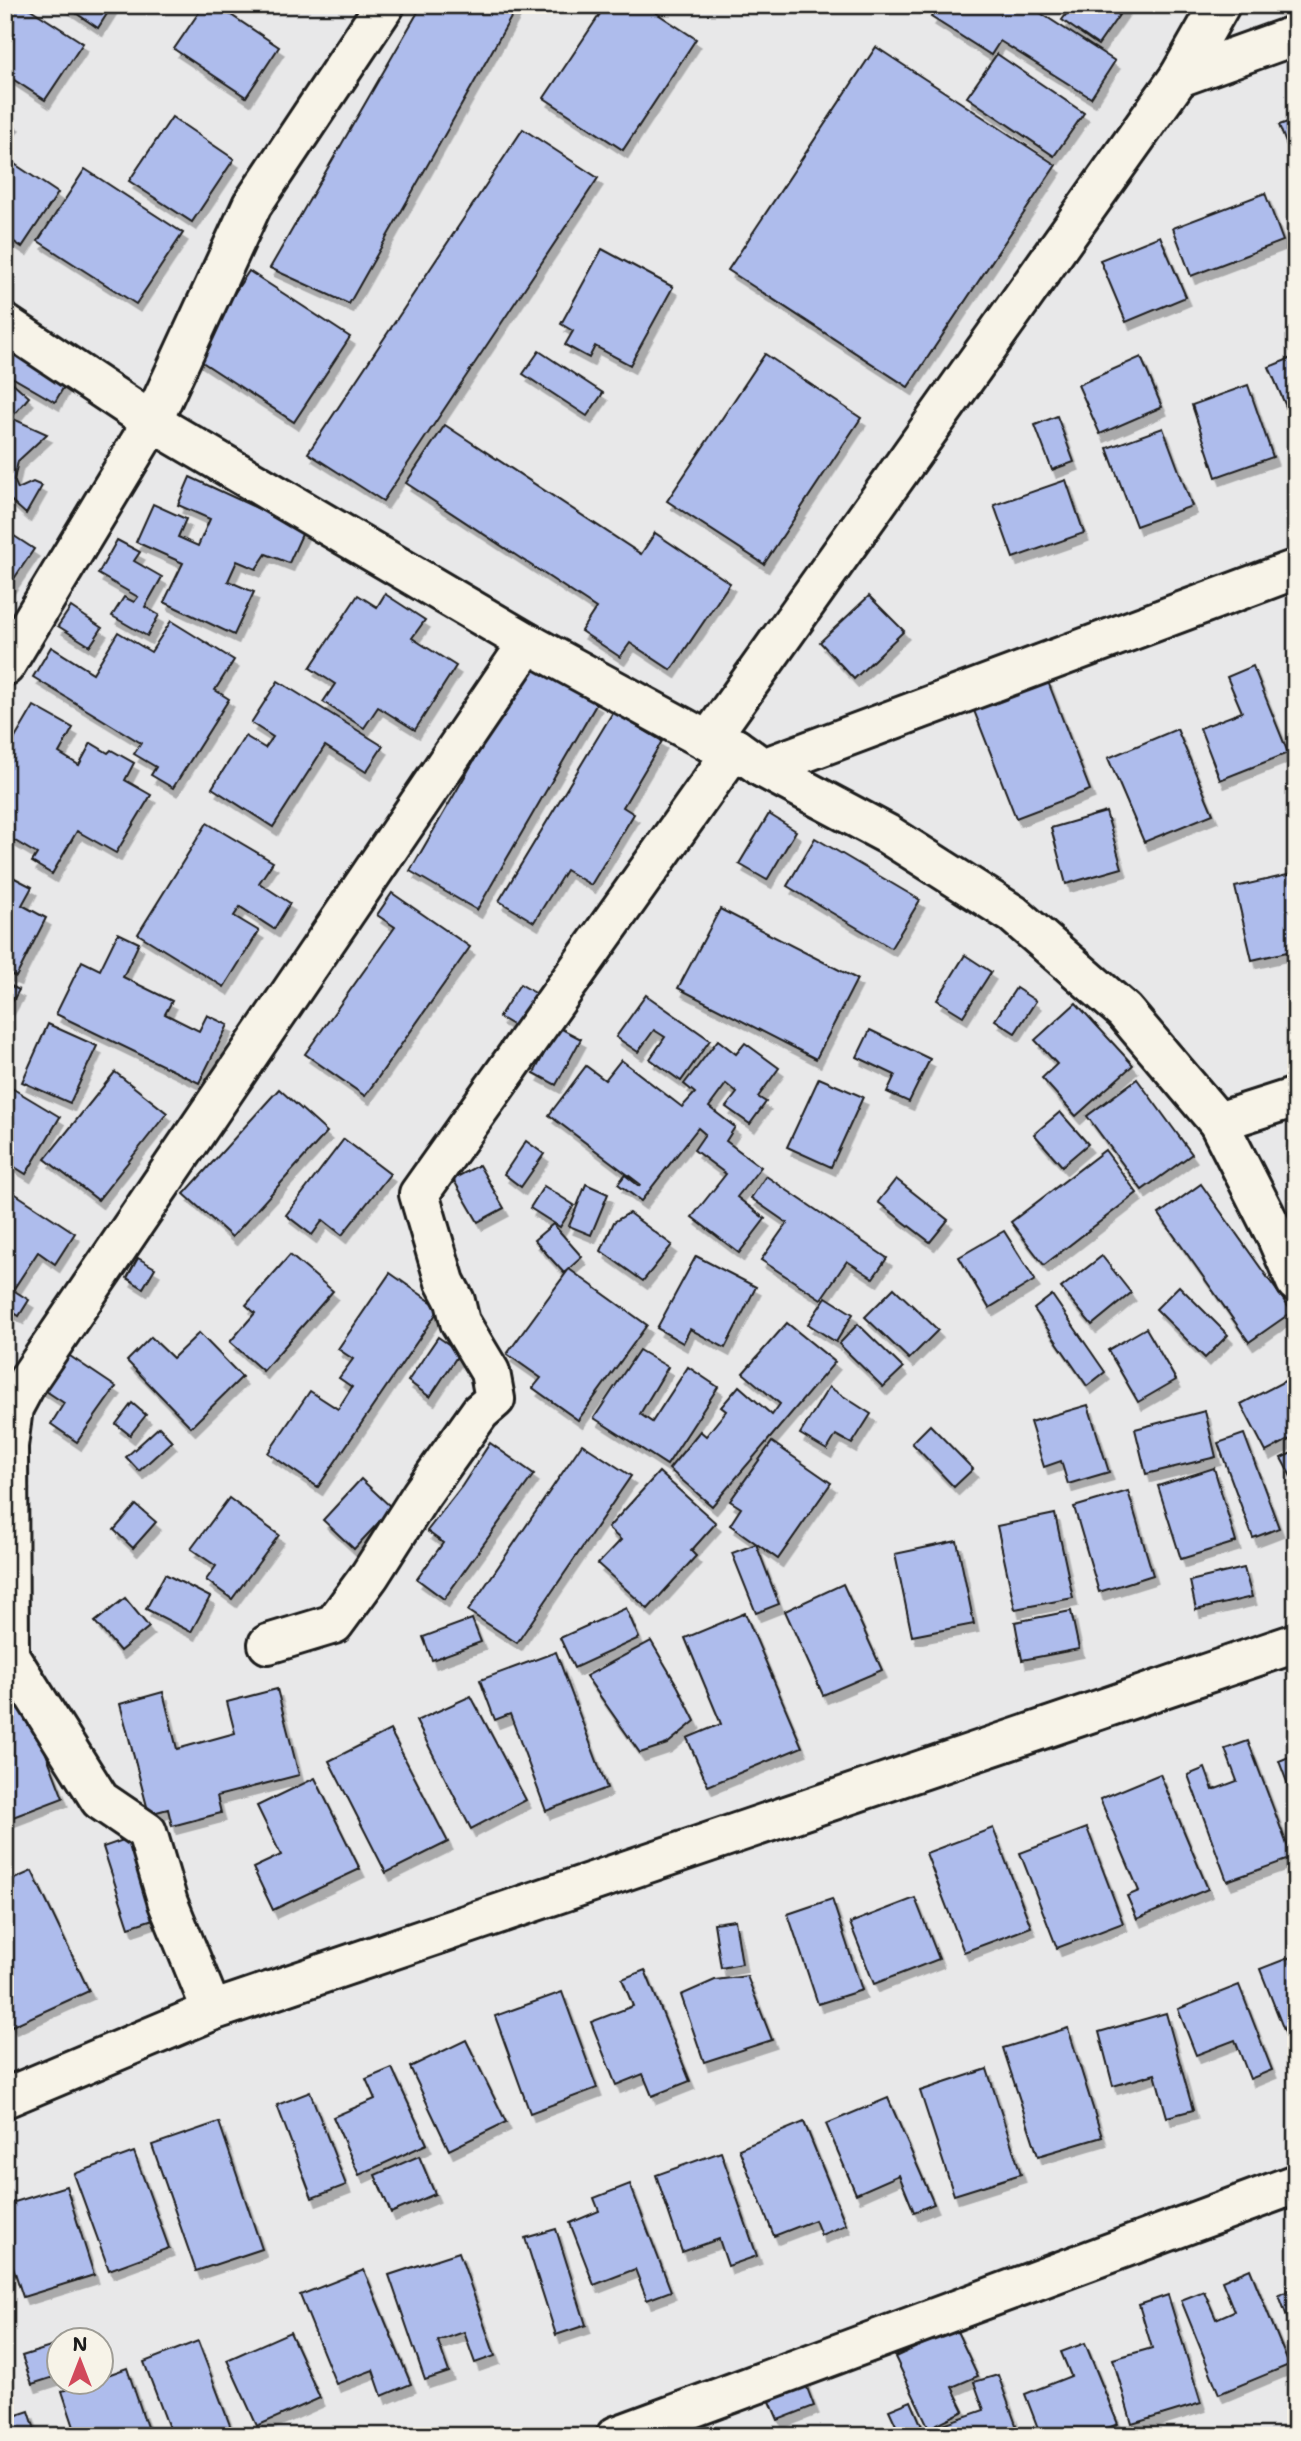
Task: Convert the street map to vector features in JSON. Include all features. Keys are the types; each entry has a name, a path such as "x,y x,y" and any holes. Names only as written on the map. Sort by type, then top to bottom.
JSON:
{"street":[{"path":"5,666 152,422 252,205 385,5"},
{"path":"268,1644 334,1624 480,1412 495,1399 491,1371 460,1322 455,1301 445,1282 419,1194 736,752 1178,78 1220,5"},
{"path":"1178,78 1296,35"},
{"path":"5,324 152,422 528,643 887,834 1013,914 1124,1011 1218,1122 1276,1236 1296,1282"},
{"path":"736,752 1296,569"},
{"path":"212,2011 168,1903 147,1832 100,1800 7,1659 8,1446 13,1408 36,1368 528,643"},
{"path":"1218,1122 1296,1097"},
{"path":"5,2098 212,2011 1296,1643"},
{"path":"616,2436 1296,2184"}],"building":[{"path":"8,5 24,5 83,43 45,100 5,74 5,10"},
{"path":"64,5 111,5 112,6 98,28"},
{"path":"204,5 216,5 279,47 246,97 174,49"},
{"path":"422,5 518,5 349,304 270,268"},
{"path":"606,5 644,5 696,39 623,150 544,98"},
{"path":"939,5 1028,5 1115,61 1091,98 1000,41 991,55 931,17"},
{"path":"1073,5 1126,5 1098,45 1062,20"},
{"path":"876,47 1056,165 908,387 728,270"},
{"path":"997,54 1084,113 1054,156 967,97"},
{"path":"5,116 14,122 5,135"},
{"path":"172,117 234,159 192,222 129,181"},
{"path":"1296,119 1296,169 1279,125"},
{"path":"523,129 598,178 383,501 308,453"},
{"path":"10,161 58,193 22,247 5,236 5,168"},
{"path":"85,169 183,233 136,304 38,241"},
{"path":"1265,193 1283,241 1191,276 1173,228"},
{"path":"1160,236 1186,297 1126,322 1100,260"},
{"path":"602,249 673,287 630,365 595,346 589,358 565,345 573,331 561,324"},
{"path":"249,271 350,337 294,422 193,356"},
{"path":"5,330 73,371 55,402 5,373 17,350 10,346 5,354"},
{"path":"539,351 603,393 587,416 523,374"},
{"path":"765,354 861,418 764,564 667,501"},
{"path":"1296,356 1296,430 1269,367"},
{"path":"1141,357 1162,407 1100,434 1078,385"},
{"path":"5,376 29,397 11,418 47,434 18,461 14,480 18,489 33,482 42,486 26,514 5,495 5,410 11,398 5,393"},
{"path":"1248,385 1273,457 1216,477 1192,405"},
{"path":"1057,416 1074,462 1052,470 1035,425"},
{"path":"445,425 641,554 655,533 730,583 671,670 630,643 620,657 581,631 596,608 406,483"},
{"path":"1163,428 1192,506 1136,526 1107,448"},
{"path":"190,477 304,530 289,563 266,554 256,569 237,561 228,581 254,592 234,635 164,602 183,563 136,542 153,504 186,519 178,537 198,546 210,519 178,505"},
{"path":"1066,480 1084,533 1013,558 994,505"},
{"path":"5,530 34,549 5,592"},
{"path":"117,540 140,552 134,561 162,577 145,607 159,615 147,636 112,616 124,597 134,602 138,597 98,574"},
{"path":"385,594 425,620 412,638 456,666 415,730 378,707 364,728 323,702 335,684 310,668 358,595 377,607"},
{"path":"869,596 904,631 854,679 820,642"},
{"path":"71,607 102,628 90,646 58,626"},
{"path":"171,621 234,660 215,690 229,699 173,788 151,775 156,767 134,754 141,743 33,677 51,647 93,673 118,632 151,652"},
{"path":"530,664 597,703 477,910 410,871"},
{"path":"1253,666 1288,753 1220,780 1200,728 1242,712 1227,677"},
{"path":"1047,679 1090,790 1016,818 973,708"},
{"path":"278,681 383,746 366,772 325,746 273,827 212,788 245,736 265,748 273,737 251,723"},
{"path":"34,706 73,728 59,753 79,765 91,743 108,753 111,750 134,763 125,780 151,795 116,853 77,831 52,874 32,862 37,854 5,835 5,755"},
{"path":"613,712 662,741 623,807 634,814 591,885 566,870 534,922 499,901"},
{"path":"1177,729 1213,814 1144,842 1108,758"},
{"path":"1106,812 1122,868 1066,884 1051,828"},
{"path":"769,814 796,831 767,880 739,864"},
{"path":"207,823 273,862 259,883 290,903 274,929 240,907 234,916 259,931 224,987 138,934"},
{"path":"815,838 920,900 891,948 787,886"},
{"path":"5,873 32,887 22,905 46,918 16,977 5,972"},
{"path":"1296,873 1296,950 1252,960 1235,887"},
{"path":"392,893 470,947 365,1096 305,1054 395,927 377,915"},
{"path":"720,909 857,979 816,1059 678,988"},
{"path":"118,933 139,943 123,977 172,1001 165,1014 199,1031 207,1015 228,1025 199,1083 56,1014 82,961 100,970"},
{"path":"965,955 991,972 963,1016 937,1000"},
{"path":"5,983 19,990 5,1014"},
{"path":"520,984 542,997 521,1030 499,1017"},
{"path":"1016,988 1036,1001 1015,1033 995,1020"},
{"path":"646,995 710,1040 681,1081 650,1059 665,1037 654,1030 638,1052 616,1037"},
{"path":"1076,1003 1133,1065 1076,1116 1042,1078 1057,1064 1035,1040"},
{"path":"48,1024 97,1046 70,1103 22,1082"},
{"path":"558,1027 581,1039 556,1085 534,1073"},
{"path":"870,1030 930,1059 909,1102 887,1092 895,1075 857,1057"},
{"path":"718,1040 736,1054 745,1043 779,1068 758,1097 766,1102 750,1124 726,1107 737,1093 726,1084 709,1107 735,1127 726,1141 761,1167 737,1197 765,1219 739,1253 692,1217 726,1174 694,1150 705,1134 698,1128 641,1201 618,1184 625,1175 639,1186 640,1184 549,1115 586,1066 605,1080 621,1060 682,1107 695,1093 684,1084"},
{"path":"115,1072 167,1113 98,1200 45,1159"},
{"path":"819,1078 863,1097 831,1167 787,1147"},
{"path":"1137,1079 1192,1154 1142,1190 1087,1116"},
{"path":"5,1084 60,1117 26,1174 5,1161"},
{"path":"279,1089 327,1132 232,1237 184,1194"},
{"path":"1060,1112 1088,1144 1062,1166 1034,1134"},
{"path":"344,1139 390,1174 342,1235 323,1220 312,1235 286,1215"},
{"path":"526,1141 544,1154 521,1187 504,1174"},
{"path":"1105,1150 1137,1193 1044,1265 1011,1222"},
{"path":"479,1165 504,1208 478,1222 453,1179"},
{"path":"766,1176 887,1258 873,1278 847,1261 821,1299 761,1260 787,1223 751,1198"},
{"path":"896,1179 948,1220 930,1242 878,1202"},
{"path":"586,1184 608,1194 591,1235 569,1226"},
{"path":"1201,1184 1292,1312 1249,1342 1159,1214"},
{"path":"544,1186 574,1205 560,1227 530,1208"},
{"path":"5,1187 75,1233 55,1264 38,1252 13,1290 29,1300 19,1316 5,1307"},
{"path":"629,1213 672,1245 643,1281 601,1251 614,1222"},
{"path":"553,1224 582,1257 564,1273 534,1240"},
{"path":"1004,1231 1035,1280 989,1308 959,1257"},
{"path":"290,1255 333,1291 263,1371 230,1342 255,1313 246,1305"},
{"path":"696,1256 756,1287 725,1348 690,1329 683,1343 657,1328"},
{"path":"1102,1256 1131,1293 1092,1325 1061,1288"},
{"path":"138,1258 155,1268 143,1288 127,1278"},
{"path":"569,1269 647,1325 578,1420 533,1388 541,1378 507,1354"},
{"path":"390,1273 440,1308 318,1487 268,1453 310,1391 338,1409 352,1387 339,1378 353,1359 338,1349"},
{"path":"1179,1286 1228,1335 1205,1358 1156,1309"},
{"path":"894,1288 938,1330 909,1359 865,1317"},
{"path":"1052,1295 1105,1372 1087,1386 1034,1309"},
{"path":"826,1297 853,1314 836,1342 808,1324"},
{"path":"787,1323 835,1362 712,1506 669,1469 700,1431 706,1436 726,1411 721,1407 739,1386 772,1415 780,1404 743,1373"},
{"path":"858,1324 903,1368 883,1387 839,1344"},
{"path":"1146,1328 1176,1380 1138,1402 1108,1350"},
{"path":"199,1333 242,1377 191,1427 127,1361 151,1337 173,1358"},
{"path":"438,1337 460,1352 430,1397 408,1381"},
{"path":"55,1346 116,1387 77,1442 51,1424 64,1403 31,1381"},
{"path":"639,1350 668,1367 640,1414 652,1422 688,1367 718,1387 667,1465 594,1418"},
{"path":"1296,1375 1296,1436 1266,1452 1241,1404"},
{"path":"829,1387 871,1414 852,1444 836,1435 827,1450 800,1434"},
{"path":"132,1403 146,1415 130,1435 116,1424"},
{"path":"1088,1405 1109,1472 1068,1484 1061,1461 1044,1467 1030,1422"},
{"path":"1205,1411 1216,1457 1146,1474 1135,1429"},
{"path":"930,1425 973,1469 954,1487 912,1443"},
{"path":"159,1427 172,1441 139,1471 126,1457"},
{"path":"1244,1434 1279,1528 1253,1538 1218,1443"},
{"path":"772,1442 831,1483 778,1559 730,1525 741,1508 730,1501"},
{"path":"490,1443 534,1474 444,1599 417,1579 443,1543 427,1531 462,1486"},
{"path":"582,1444 631,1476 517,1643 468,1611"},
{"path":"1296,1451 1296,1486 1281,1458"},
{"path":"1214,1468 1236,1542 1181,1559 1158,1486"},
{"path":"659,1472 716,1523 691,1551 696,1556 648,1609 598,1564 621,1540 608,1528"},
{"path":"361,1479 392,1508 354,1549 323,1520"},
{"path":"1128,1491 1153,1575 1099,1592 1074,1507"},
{"path":"229,1498 279,1535 232,1599 206,1580 216,1566 191,1549"},
{"path":"136,1505 156,1522 133,1548 114,1530"},
{"path":"1055,1514 1073,1598 1015,1609 997,1526"},
{"path":"957,1541 974,1624 912,1636 895,1554"},
{"path":"756,1544 779,1604 756,1613 732,1553"},
{"path":"1244,1568 1252,1597 1196,1610 1190,1581"},
{"path":"165,1574 210,1597 191,1632 146,1609"},
{"path":"843,1584 882,1670 823,1695 785,1611"},
{"path":"125,1598 149,1627 120,1651 95,1622"},
{"path":"626,1608 639,1638 574,1668 560,1638"},
{"path":"1071,1611 1079,1649 1022,1660 1015,1622"},
{"path":"745,1613 802,1747 708,1786 687,1738 721,1724 685,1638"},
{"path":"472,1619 481,1642 432,1660 423,1637"},
{"path":"651,1641 695,1721 667,1744 640,1753 586,1676"},
{"path":"556,1652 607,1788 546,1811 510,1714 495,1720 480,1680"},
{"path":"277,1689 299,1775 217,1796 221,1813 172,1826 168,1809 149,1814 120,1704 163,1692 177,1749 235,1733 227,1702"},
{"path":"24,1696 63,1798 5,1820 5,1703"},
{"path":"471,1696 526,1800 471,1829 416,1721"},
{"path":"390,1730 448,1842 386,1873 329,1761"},
{"path":"1248,1741 1292,1858 1227,1881 1188,1775 1205,1768 1213,1790 1237,1781 1225,1749"},
{"path":"1296,1754 1296,1806 1279,1761"},
{"path":"1160,1774 1208,1889 1137,1919 1127,1896 1139,1891 1100,1799"},
{"path":"315,1778 360,1869 273,1910 253,1868 281,1855 257,1806"},
{"path":"993,1828 1031,1927 964,1952 926,1853"},
{"path":"1087,1828 1123,1923 1057,1948 1020,1853"},
{"path":"129,1838 156,1918 129,1927 103,1847"},
{"path":"32,1871 89,1991 12,2026 5,2011 5,1883"},
{"path":"915,1898 939,1959 874,1984 850,1923"},
{"path":"832,1899 862,1990 818,2004 788,1914"},
{"path":"735,1920 742,1964 721,1968 714,1923"},
{"path":"1296,1955 1296,2061 1260,1969"},
{"path":"645,1970 690,2081 652,2096 643,2074 616,2085 591,2022 633,2006 622,1979"},
{"path":"747,1976 772,2040 704,2062 681,1995 715,1980"},
{"path":"1239,1985 1272,2070 1250,2079 1235,2040 1196,2055 1178,2009"},
{"path":"562,1992 597,2088 530,2113 495,2016"},
{"path":"1166,2013 1193,2110 1167,2117 1155,2074 1113,2086 1099,2032"},
{"path":"1068,2028 1102,2137 1038,2156 1003,2048"},
{"path":"466,2040 506,2122 449,2150 410,2067"},
{"path":"392,2068 427,2144 359,2175 333,2117 375,2099 366,2079"},
{"path":"987,2069 1021,2174 954,2195 920,2091"},
{"path":"310,2092 346,2185 312,2198 277,2105"},
{"path":"888,2098 934,2204 914,2212 899,2175 856,2194 826,2124"},
{"path":"219,2122 262,2249 196,2271 152,2145"},
{"path":"804,2122 846,2225 821,2235 815,2220 774,2236 739,2149"},
{"path":"134,2152 169,2248 109,2270 74,2174"},
{"path":"721,2152 757,2256 728,2266 719,2239 682,2252 656,2175"},
{"path":"419,2156 435,2194 391,2213 375,2175"},
{"path":"630,2184 671,2291 647,2300 635,2269 594,2285 570,2223 599,2211 594,2198"},
{"path":"66,2186 94,2275 23,2297 5,2242 5,2205"},
{"path":"556,2229 586,2325 556,2335 525,2238"},
{"path":"459,2252 495,2356 475,2363 464,2332 438,2341 449,2372 425,2380 389,2275"},
{"path":"1250,2269 1289,2365 1219,2394 1181,2300 1204,2291 1216,2319 1234,2311 1222,2281"},
{"path":"364,2270 411,2384 382,2396 373,2370 336,2384 300,2295"},
{"path":"1296,2288 1296,2341 1279,2295"},
{"path":"1168,2295 1201,2403 1132,2424 1113,2359 1152,2348 1139,2305"},
{"path":"956,2329 978,2376 952,2387 964,2411 929,2428 895,2357"},
{"path":"290,2332 320,2398 257,2426 227,2360"},
{"path":"198,2341 231,2428 210,2436 172,2436 144,2362"},
{"path":"1085,2343 1118,2424 1087,2436 1041,2436 1025,2394 1071,2376 1061,2352"},
{"path":"46,2348 46,2380 32,2384 22,2356"},
{"path":"127,2368 150,2436 77,2436 64,2396 116,2396 116,2372"},
{"path":"998,2375 1020,2436 944,2436 940,2425 984,2410 974,2382"},
{"path":"803,2377 814,2406 778,2420 766,2392"},
{"path":"911,2401 926,2436 901,2436 889,2410"},
{"path":"29,2411 37,2436 5,2436 5,2419"}]}
